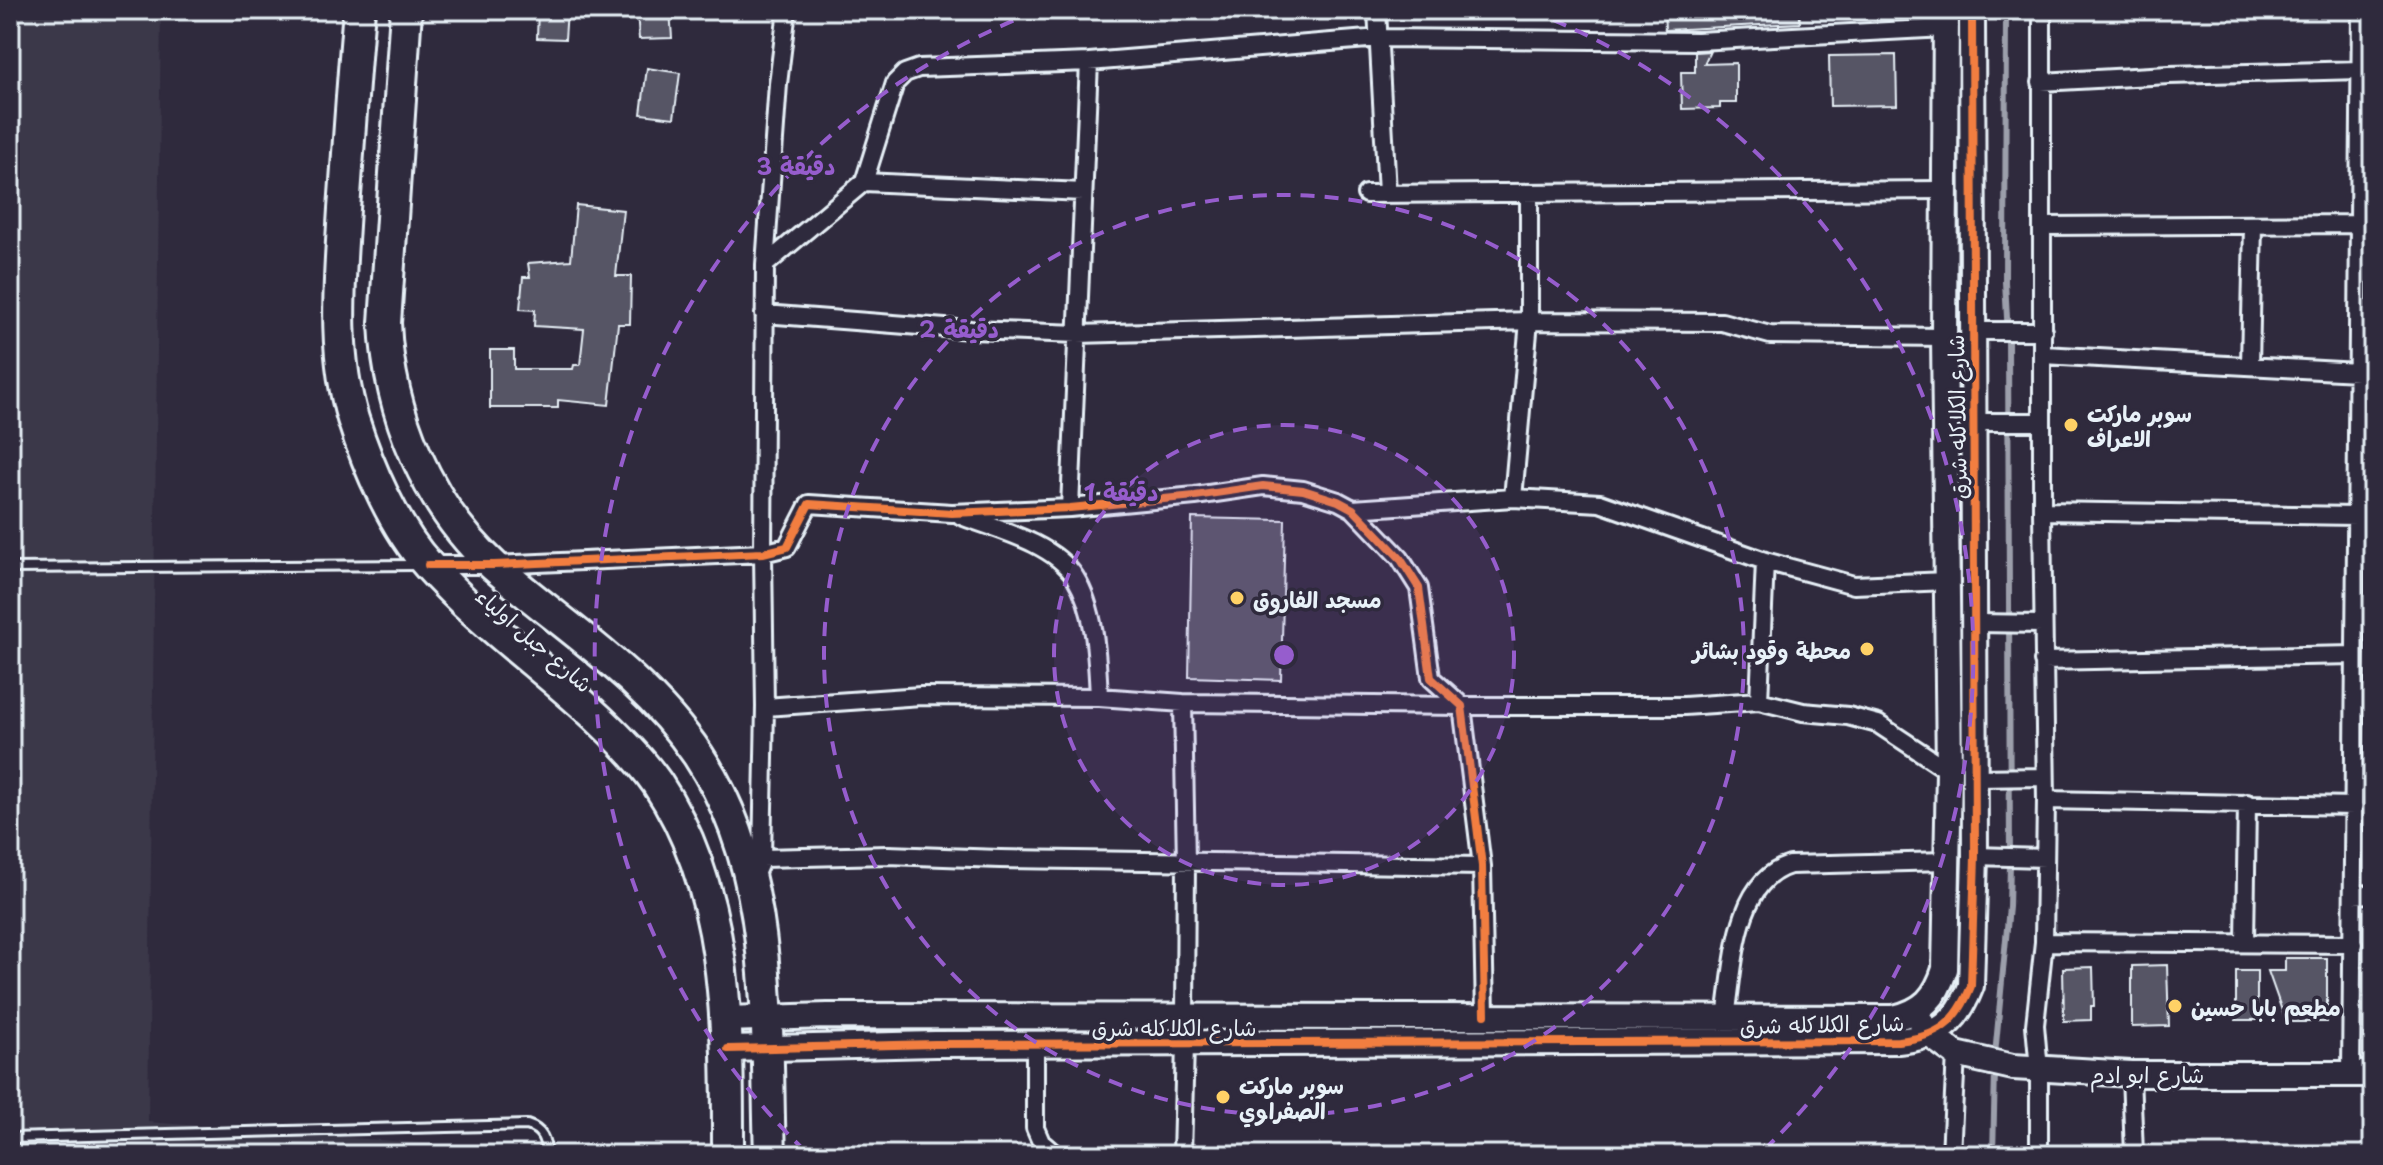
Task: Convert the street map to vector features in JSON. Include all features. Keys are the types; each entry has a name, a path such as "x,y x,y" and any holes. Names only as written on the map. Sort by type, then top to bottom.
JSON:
{"highway":[{"name":"شارع جبل اولياء","path":"359,10 340,274 339,345 345,390 366,454 400,526 428,565 472,609 570,692 631,750 680,821 699,867 715,933 727,1034 728,1155"},
{"name":"شارع جبل اولياء","path":"406,10 386,288 388,362 398,407 431,486 455,524 494,565 618,666 667,715 698,755 721,798 742,849 757,869 768,1033 770,1155"}],"street":[{"path":"787,10 778,84 765,265 765,707 757,869 888,855 1482,866"},
{"path":"1377,10 1387,193"},
{"name":"شارع الكلاكله شرق","path":"768,1033 1035,1045 1883,1041 1916,1040 1930,1035 1958,1015 1971,986 1975,856 1972,10"},
{"path":"2039,1155 2039,1070 2035,1025 2044,942 2046,800 2042,511 2042,10"},
{"path":"2362,1073 2353,944 2353,895 2356,516 2365,455 2358,372 2366,317 2360,224 2367,168 2361,70 2365,13"},
{"path":"765,265 864,182 895,83 905,73 919,68 1089,62 1380,38 1697,41 1946,19"},
{"name":"شارع الكلاكله شرق","path":"768,1033 828,1016 1894,1018 1914,1013 1941,984 1945,969 1949,771 1944,337 1946,19"},
{"path":"1070,508 1089,62"},
{"path":"2041,82 2361,70"},
{"path":"864,182 1083,192"},
{"path":"1366,194 1944,190"},
{"path":"1513,498 1529,321 1529,193"},
{"path":"2043,226 2360,224"},
{"path":"2250,366 2253,225"},
{"path":"764,314 971,330 1078,334 1529,321 1722,322 1770,335 1944,337"},
{"path":"1972,331 2043,331"},
{"path":"2043,355 2358,372"},
{"path":"1973,422 2042,422"},
{"path":"428,565 763,553 787,547 809,504 952,513 1070,508 1263,486 1303,490 1338,501 1353,509 1400,558 1419,588 1431,678 1462,706 1482,866 1485,1015"},
{"path":"1353,509 1513,498 1600,503 1765,561 1854,585 1947,581"},
{"path":"2042,511 2356,516"},
{"path":"952,513 1024,539 1057,558 1074,576 1090,613 1099,697"},
{"path":"1759,701 1765,561"},
{"path":"2356,605 2373,605"},
{"path":"1976,623 2043,624"},
{"path":"2043,661 2355,655"},
{"path":"765,707 921,696 1462,706 1684,706 1759,701 1803,712 1848,716 1878,724 1949,771"},
{"path":"1183,703 1185,1016"},
{"path":"2355,753 2373,752"},
{"path":"1976,778 2045,777"},
{"path":"2046,800 2354,806"},
{"path":"2245,943 2247,803"},
{"path":"1975,856 2045,858"},
{"path":"1726,1017 1743,913 1756,888 1774,870 1790,865 1947,861"},
{"path":"2353,895 2373,894"},
{"path":"2044,942 2353,944"},
{"name":"شارع ابو ادم","path":"1914,1013 1930,1035 1956,1054 2004,1066 2131,1074 2362,1073"},
{"path":"727,1034 768,1033"},
{"path":"1182,1155 1185,1044"},
{"path":"1035,1045 1035,1128 1041,1142 1056,1155"},
{"path":"1951,1155 1956,1054"},
{"path":"2131,1074 2134,1155"}],"lane":[{"path":"10,568 428,565"},
{"path":"10,1138 527,1125 537,1128 544,1138 547,1155"}],"shaded area":[{"path":"10,10 161,10 148,1122 574,1155 10,1155"}],"building":[{"path":"538,10 567,10 565,39 537,38"},
{"path":"637,10 670,10 672,38 639,39"},
{"path":"1664,10 1799,10 1800,23 1665,30"},
{"path":"1710,51 1704,64 1736,63 1736,103 1720,103 1720,108 1682,109 1681,72 1695,72 1695,52"},
{"path":"1896,55 1897,105 1830,106 1829,56"},
{"path":"647,68 680,73 674,118 641,114"},
{"path":"576,205 623,210 616,276 631,276 630,324 618,324 609,405 558,400 558,408 490,408 490,350 514,350 514,369 573,369 574,365 580,365 584,329 534,326 535,310 520,309 523,277 530,277 528,263 571,260"},
{"name":"مسجد الفاروق","path":"1192,518 1285,520 1281,680 1189,677"},
{"path":"2285,958 2327,958 2327,1022 2286,1022 2268,971 2285,971"},
{"path":"2167,965 2169,1026 2132,1027 2132,966"},
{"path":"2093,967 2094,1006 2091,1006 2091,1020 2064,1021 2063,968"},
{"path":"2236,971 2257,971 2257,1020 2236,1020"}],"waterway":[{"path":"1995,1055 2009,907 2010,863 2006,10"},
{"path":"1993,1155 1995,1071"}],"cycle path":[{"path":"728,1049 935,1044 1898,1041 1924,1036 1944,1026 1959,1010 1971,986 1975,856 1972,10"},
{"path":"428,565 763,553 787,547 809,504 952,513 1070,508 1263,486 1303,490 1338,501 1353,509 1400,558 1419,588 1431,678 1462,706 1482,866 1485,1015"}],"place":[{"name":"سوبر ماركت الاعراف","path":"2071,425"},
{"name":"مسجد الفاروق","path":"1237,598"},
{"name":"محطة وقود بشائر","path":"1867,649"},
{"name":"مطعم بابا حسين","path":"2175,1006"},
{"name":"سوبر ماركت الصفراوي","path":"1223,1097"}]}
